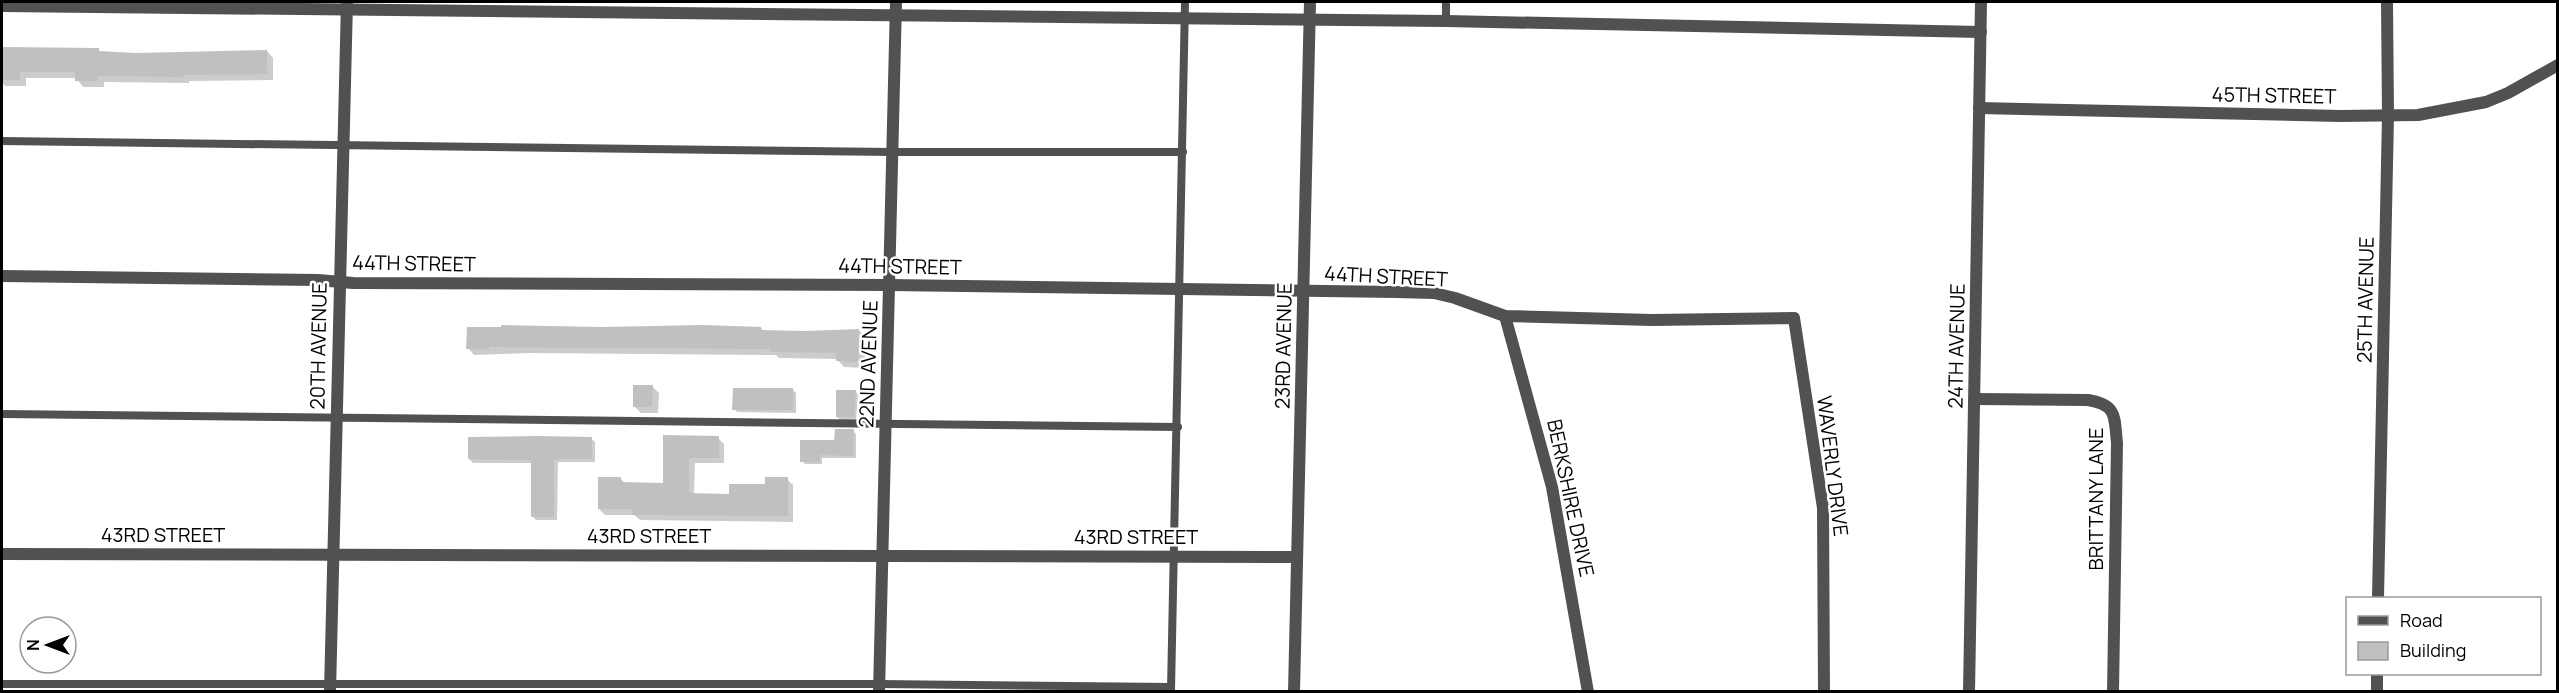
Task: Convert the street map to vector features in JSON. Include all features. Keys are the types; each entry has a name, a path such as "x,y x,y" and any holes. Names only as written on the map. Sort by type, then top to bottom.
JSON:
{"street":[{"name":"22ND AVENUE","path":"879,688 896,2"},
{"name":"23RD AVENUE","path":"1294,692 1310,2"},
{"name":"24TH AVENUE","path":"1969,692 1981,2"},
{"name":"25TH AVENUE","path":"2378,597 2388,116 2387,2"},
{"path":"2,6 347,6 1446,21 1981,32"},
{"name":"20TH AVENUE","path":"330,688 338,281 347,6"},
{"name":"45TH STREET","path":"1979,108 2418,115 2486,102 2508,93 2558,65"},
{"name":"44TH STREET","path":"2,276 1434,293 1505,315 1652,320 1794,318"},
{"name":"BERKSHIRE DRIVE","path":"1505,315 1552,487 1588,692"},
{"name":"WAVERLY DRIVE","path":"1794,318 1823,508 1824,692"},
{"name":"BRITTANY LANE","path":"1975,399 2088,400 2103,402 2110,408 2114,418 2117,443 2113,692"},
{"name":"43RD STREET","path":"2,554 1297,556"},
{"path":"2377,675 2377,692"}],"lane":[{"path":"2,684 330,688 1171,689 1185,2"},
{"path":"1446,2 1446,21"},
{"path":"2,141 892,152 1183,152"},
{"path":"2,414 1178,427"}],"building":[{"path":"2,47 99,48 99,51 135,53 267,50 267,74 183,75 183,77 98,76 98,81 75,81 75,72 20,72 20,80 2,80"},
{"path":"501,325 602,327 703,325 805,331 859,329 858,362 836,361 836,353 771,352 771,349 489,347 489,350 466,349 467,327 501,327"},
{"path":"633,385 653,385 652,407 633,407"},
{"path":"733,388 793,388 793,410 732,410"},
{"path":"836,390 856,390 854,417 836,417"},
{"path":"835,429 854,429 853,456 820,455 820,462 800,462 800,440 834,440"},
{"path":"663,435 719,436 719,458 689,458 689,493 729,494 729,484 765,484 765,477 788,477 788,516 632,515 632,509 598,509 598,477 621,477 621,482 663,483"},
{"path":"468,437 592,437 592,459 554,459 554,517 531,517 531,460 468,459"}]}
